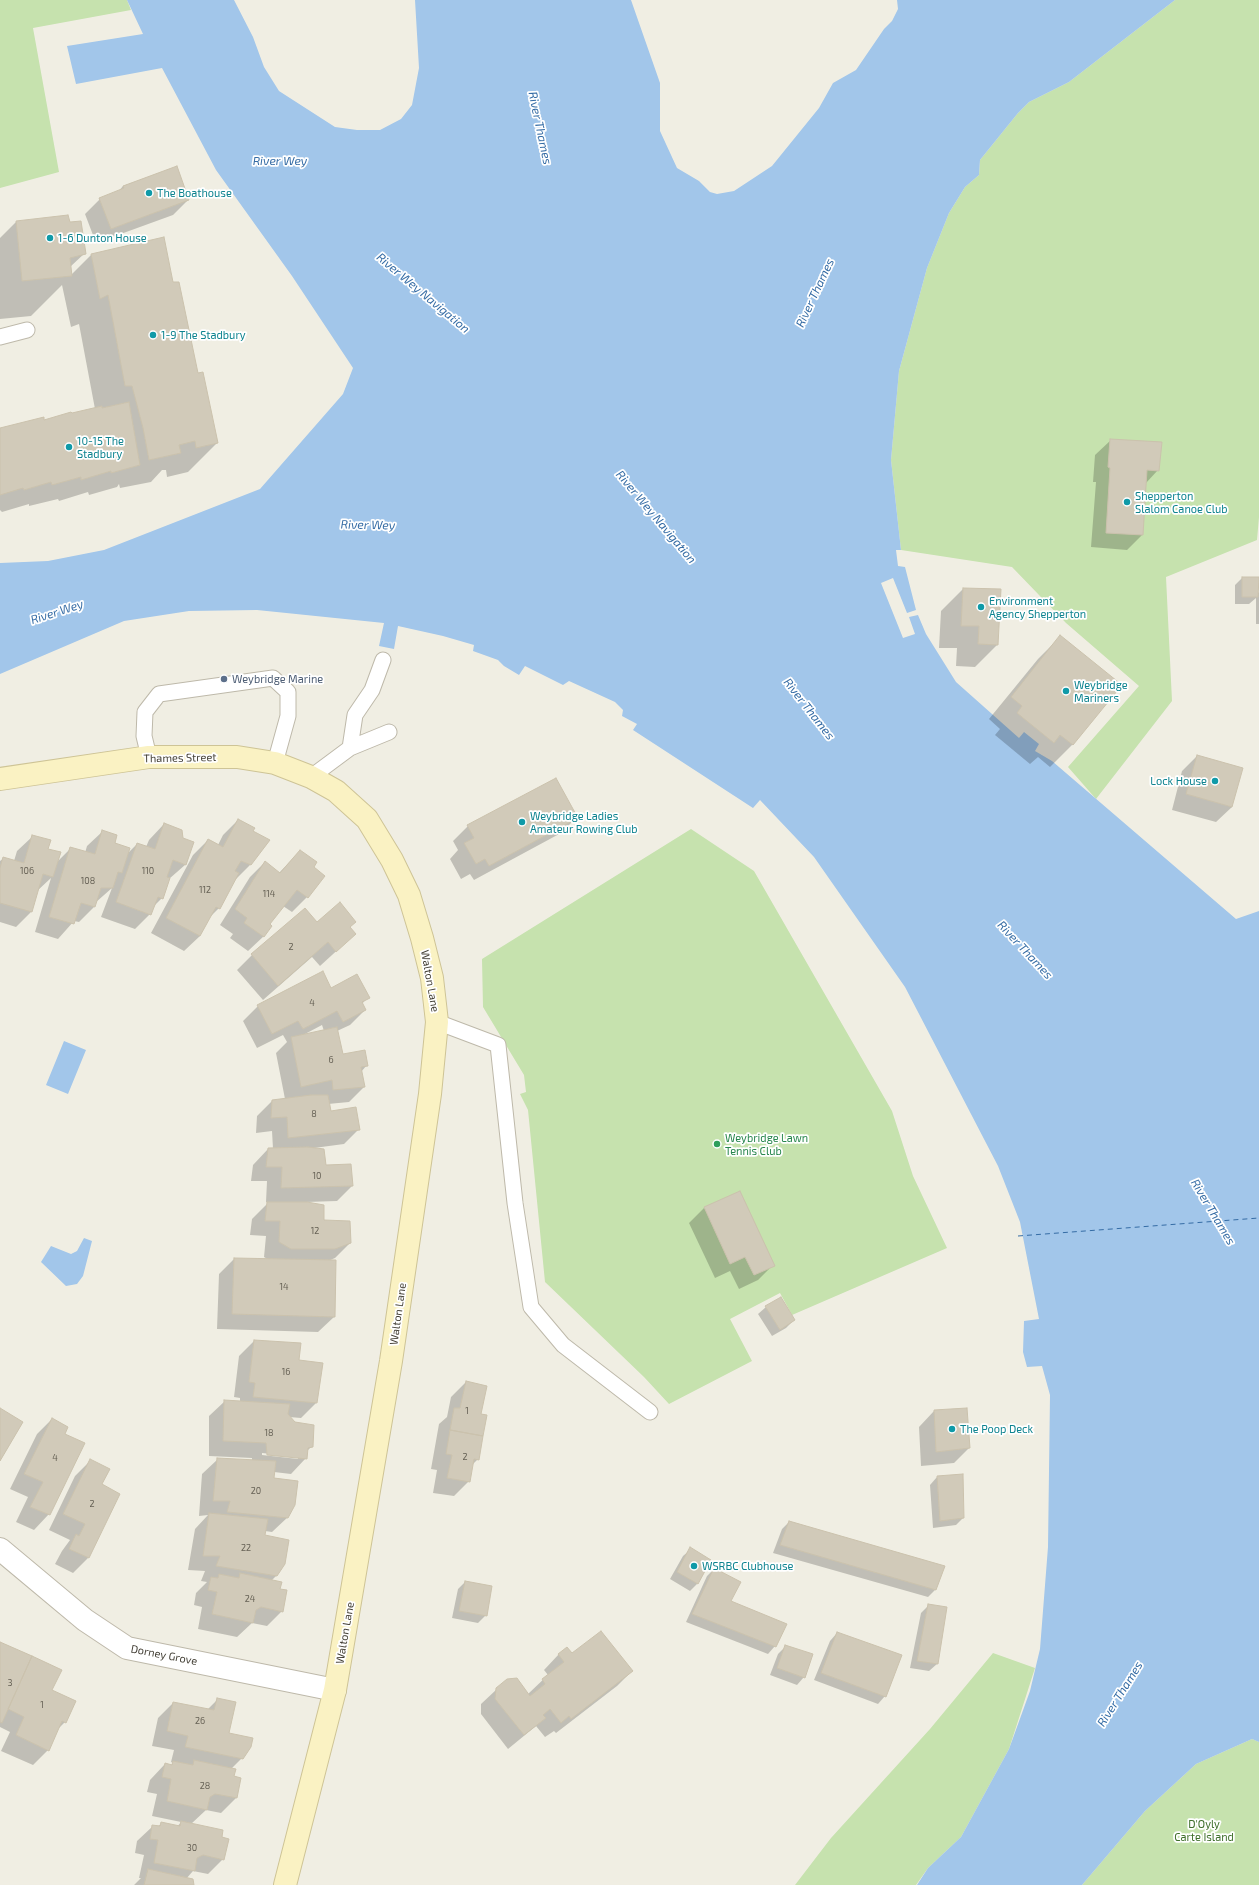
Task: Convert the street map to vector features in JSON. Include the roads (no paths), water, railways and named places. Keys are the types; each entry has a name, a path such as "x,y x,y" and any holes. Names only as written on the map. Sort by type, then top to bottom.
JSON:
{"street":[{"name":"Thames Street","path":"0,778 149,757 237,757 275,763 310,777"},
{"name":"Walton Lane","path":"285,1885 335,1690 391,1361 430,1094 437,1022 432,978 422,938 408,895 392,860 367,819 336,791 310,777"},
{"name":"Dorney Grove","path":"0,1549 85,1620 127,1648 335,1690"}],"lane":[{"path":"0,337 27,330"},
{"path":"350,748 355,715 372,690 383,660"},
{"path":"149,757 144,736 145,712 158,694 273,678 288,692 288,716 275,763"},
{"path":"310,777 350,748 389,732"},
{"path":"437,1022 498,1046 515,1203 532,1308 563,1345 650,1412"}],"water":[{"path":"127,0 234,0 253,37 264,67 279,91 335,127 357,130 380,130 401,119 412,105 419,68 415,0 631,0 660,83 660,131 677,168 699,181 710,192 717,194 734,191 772,166 819,108 833,83 856,70 884,29 892,21 898,9 897,0 1175,0 1069,82 1029,102 1018,113 980,160 979,175 965,187 949,213 927,268 899,371 891,460 901,550 896,550 898,566 905,567 916,610 907,613 893,578 881,583 903,638 915,634 909,617 918,615 926,634 956,682 1019,738 1024,732 1039,744 1035,751 1052,761 1236,919 1259,911 1259,1742 1252,1739 1196,1764 1145,1811 1082,1885 917,1885 928,1868 961,1837 1009,1749 1030,1691 1040,1649 1048,1547 1050,1395 1042,1366 1027,1367 1023,1352 1024,1321 1039,1319 1020,1222 998,1166 905,987 814,857 760,800 753,808 633,730 637,724 622,716 623,710 615,702 569,681 563,685 525,666 519,675 504,666 498,660 473,651 474,645 443,636 398,626 394,649 379,646 384,623 257,610 189,611 124,621 0,674 0,563 48,561 104,550 260,489 343,394 353,368 292,276 216,170 162,68 76,84 67,46 143,34"},
{"path":"64,1041 86,1050 68,1094 46,1085"},
{"path":"84,1238 92,1241 83,1276 77,1284 66,1286 41,1262 51,1246 71,1254 77,1251"}],"place":[{"name":"The Boathouse","path":"149,193"},
{"name":"1-6 Dunton House","path":"50,238"},
{"name":"1-9 The Stadbury","path":"153,335"},
{"name":"10-15 The Stadbury","path":"69,447"},
{"name":"Shepperton Slalom Canoe Club","path":"1127,502"},
{"name":"Environment Agency Shepperton","path":"981,607"},
{"name":"Weybridge Marine","path":"224,679"},
{"name":"Weybridge Mariners","path":"1066,691"},
{"name":"Lock House","path":"1215,781"},
{"name":"Weybridge Ladies Amateur Rowing Club","path":"522,822"},
{"name":"Weybridge Lawn Tennis Club","path":"717,1144"},
{"name":"The Poop Deck","path":"952,1429"},
{"name":"WSRBC Clubhouse","path":"694,1566"}],"water label":[{"name":"River Thames","path":"540,128"},
{"name":"River Wey","path":"280,161"},
{"name":"River Wey Navigation","path":"423,293"},
{"name":"River Thames","path":"815,293"},
{"name":"River Wey Navigation","path":"656,517"},
{"name":"River Wey","path":"368,525"},
{"name":"River Wey","path":"57,612"},
{"name":"River Thames","path":"809,709"},
{"name":"River Thames","path":"1025,950"},
{"name":"River Thames","path":"1213,1212"},
{"name":"River Thames","path":"1120,1694"}],"park label":[{"name":"D'Oyly Carte Island","path":"1204,1830"}]}
